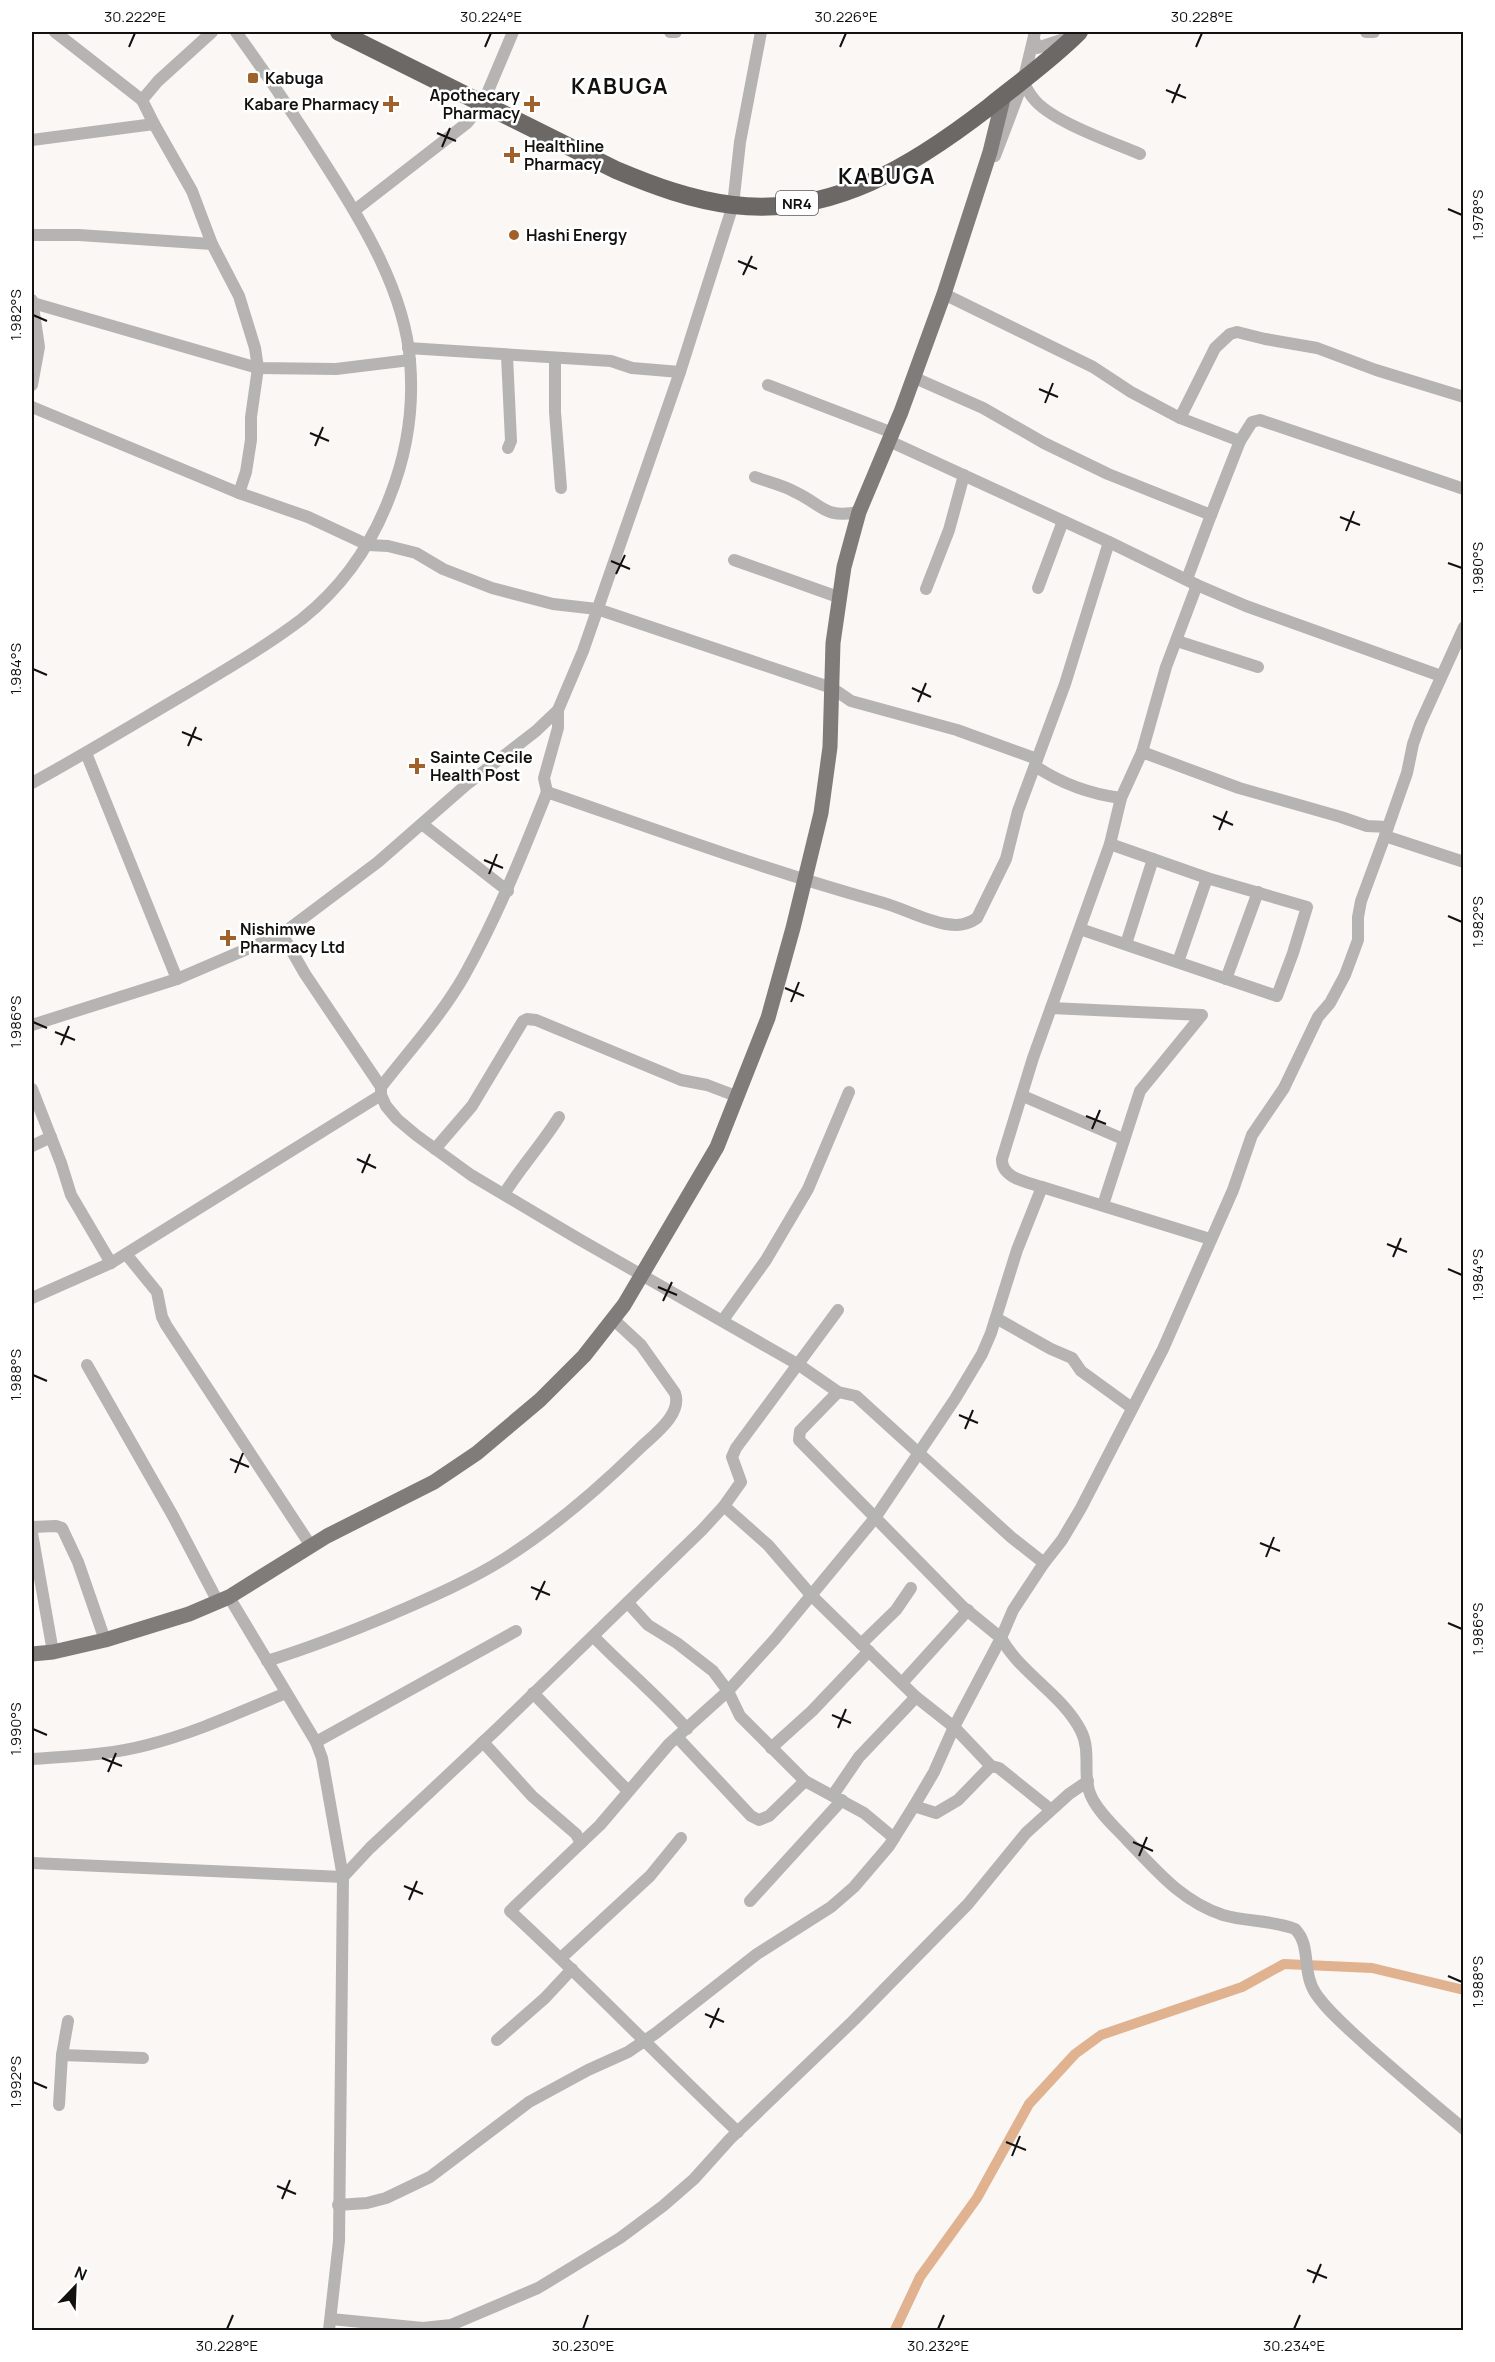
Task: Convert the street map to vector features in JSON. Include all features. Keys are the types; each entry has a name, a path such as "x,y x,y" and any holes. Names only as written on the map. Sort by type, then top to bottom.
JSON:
{"highway":[{"name":"NR4","path":"339,32 616,170 660,188 698,199 733,205 766,206 808,202 861,187 887,176 954,134 1023,82 1077,34"}],"main road":[{"path":"32,1654 53,1652 105,1640 189,1614 224,1599 345,1526 434,1482 470,1458 540,1400 585,1356 614,1320 708,1164 768,1018 791,938 821,813 830,747 833,643 844,567 859,512 915,378 944,294 988,160 1004,95"}],"street":[{"path":"55,32 142,100 192,191 212,244 239,296 252,336 258,368 251,417 249,456 239,492"},
{"path":"142,100 158,81 212,32"},
{"path":"32,783 246,657 302,619 343,578 368,545 397,478 406,444 410,411 409,354 396,299 382,264 355,210 236,32"},
{"path":"355,210 461,130 483,103 513,32"},
{"path":"670,32 676,32"},
{"path":"32,1298 111,1263 381,1091 463,978 508,891 547,792 544,778 558,728 558,710 583,651 680,372 733,205 740,142 761,32"},
{"path":"954,264 1023,82 1035,32 1036,48 1077,34"},
{"path":"1366,32 1374,32"},
{"path":"1023,82 1034,99 1065,122 1140,154"},
{"path":"32,140 154,124"},
{"path":"32,235 80,235 212,244"},
{"path":"944,294 1085,363 1180,418 1240,441"},
{"path":"32,385 39,347 32,302 258,368 336,369 409,354 611,361 632,368 680,372"},
{"path":"1180,418 1215,348 1230,334 1237,332 1317,348 1376,370 1464,397"},
{"path":"507,356 511,441 508,448"},
{"path":"555,358 555,412 561,488"},
{"path":"915,378 983,408 1044,443 1108,474 1211,515"},
{"path":"768,385 891,437 964,475 1246,606 1441,676"},
{"path":"32,407 239,492 308,517 368,545 388,546 416,553 443,569 492,588 553,604 597,609 832,688 851,701 957,730 1036,763 1073,787 1104,796 1121,798"},
{"path":"1210,1239 1042,1187 1007,1173 1002,1166 1033,1058 1110,844 1121,798 1142,752 1166,667 1178,641 1211,515 1240,441 1252,422 1260,420 1316,441 1464,489"},
{"path":"926,589 949,530 964,475"},
{"path":"755,477 795,492 826,512 844,515 859,512"},
{"path":"1038,588 1063,520"},
{"path":"547,792 804,880 899,907 945,924 969,923 976,918 1006,859 1018,811 1065,684 1109,542"},
{"path":"734,560 838,597"},
{"path":"338,2205 367,2203 407,2189 452,2162 529,2103 643,2042 749,1960 831,1907 854,1887 894,1838 934,1772 954,1727 1020,1598 1062,1540 1081,1508 1180,1314 1210,1239 1233,1190 1252,1136 1284,1088 1314,1023 1336,992 1349,967 1358,940 1359,909 1407,773 1413,744 1464,627"},
{"path":"1178,641 1258,667"},
{"path":"32,1025 177,979 282,934 378,862 474,779 536,731 558,710"},
{"path":"1142,752 1239,788 1386,832 1464,862"},
{"path":"86,753 177,979"},
{"path":"422,824 508,891"},
{"path":"1080,929 1277,996 1293,953 1307,907 1207,878 1110,844"},
{"path":"1126,944 1153,859"},
{"path":"1178,962 1207,878"},
{"path":"1226,979 1258,892"},
{"path":"282,934 305,974 381,1091 386,1106 397,1119 471,1175 723,1320 799,1365 838,1392 856,1396 1011,1537 1044,1563"},
{"path":"1051,1008 1202,1015 1140,1091 1102,1205"},
{"path":"435,1149 472,1106 523,1021 527,1019 536,1020 681,1080 707,1085 736,1096"},
{"path":"32,1089 71,1194 111,1263"},
{"path":"723,1320 766,1260 808,1190 849,1092"},
{"path":"1023,1096 1123,1139"},
{"path":"504,1194 519,1171 545,1140 559,1117"},
{"path":"32,1146 51,1137"},
{"path":"738,2132 510,1911 600,1825 627,1791 677,1737 728,1691 775,1640 875,1518 970,1375 987,1344 1017,1250 1042,1187"},
{"path":"126,1254 156,1292 166,1325 310,1546"},
{"path":"32,1863 343,1877 370,1848 593,1636 724,1506 741,1482 733,1462 734,1452 838,1310"},
{"path":"996,1318 1051,1349 1072,1358 1081,1371 1132,1408"},
{"path":"267,1661 308,1648 368,1624 479,1574 505,1558 581,1502 658,1431 674,1411 678,1400 641,1345 614,1320"},
{"path":"87,1365 173,1516 224,1599 267,1661 316,1742 322,1758 343,1877 339,2241 330,2325 440,2327 470,2318 538,2288 613,2243 663,2206 694,2179 738,2132 854,2020 968,1904 1017,1843 1050,1809 1088,1781"},
{"path":"838,1392 800,1431 799,1440 968,1610 1001,1638 1017,1662 1052,1696 1081,1731 1086,1745 1088,1781 1093,1801 1109,1821 1166,1882 1187,1898 1226,1916 1295,1929 1301,1936 1306,1951 1307,1976 1317,1995 1334,2015 1464,2129"},
{"path":"724,1506 768,1545 811,1595 916,1697 954,1727 991,1766 999,1768 1050,1809"},
{"path":"32,1527 62,1528 78,1562 105,1640"},
{"path":"32,1533 53,1652"},
{"path":"771,1748 812,1711 896,1610 911,1588"},
{"path":"627,1603 648,1625 677,1643 713,1671 728,1691 740,1716 805,1781 864,1813 894,1838"},
{"path":"902,1683 968,1610"},
{"path":"316,1742 516,1631"},
{"path":"593,1636 687,1729"},
{"path":"32,1759 100,1753 145,1746 189,1732 286,1693"},
{"path":"533,1693 627,1791"},
{"path":"750,1901 837,1797 859,1757 916,1697"},
{"path":"677,1737 751,1816 759,1820 770,1816 805,1781"},
{"path":"483,1742 532,1796 576,1834 581,1843"},
{"path":"914,1806 936,1813 950,1807 991,1766"},
{"path":"561,1958 650,1876 681,1838"},
{"path":"497,2040 545,1998 572,1969"},
{"path":"59,2105 62,2055 69,2021"},
{"path":"62,2055 143,2058"}],"waterway":[{"path":"895,2330 920,2277 977,2198 1029,2104 1075,2054 1101,2035 1242,1987 1284,1964 1372,1968 1464,1990"}],"place":[{"name":"Kabuga","path":"253,78"},
{"name":"Kabare Pharmacy","path":"391,104"},
{"name":"Apothecary Pharmacy","path":"532,104"},
{"name":"Healthline Pharmacy","path":"512,155"},
{"name":"Hashi Energy","path":"514,235"},
{"name":"Sainte Cecile Health Post","path":"417,766"},
{"name":"Nishimwe Pharmacy Ltd","path":"228,938"}],"district":[{"name":"KABUGA","path":"620,86"},
{"name":"KABUGA","path":"887,176"}]}
